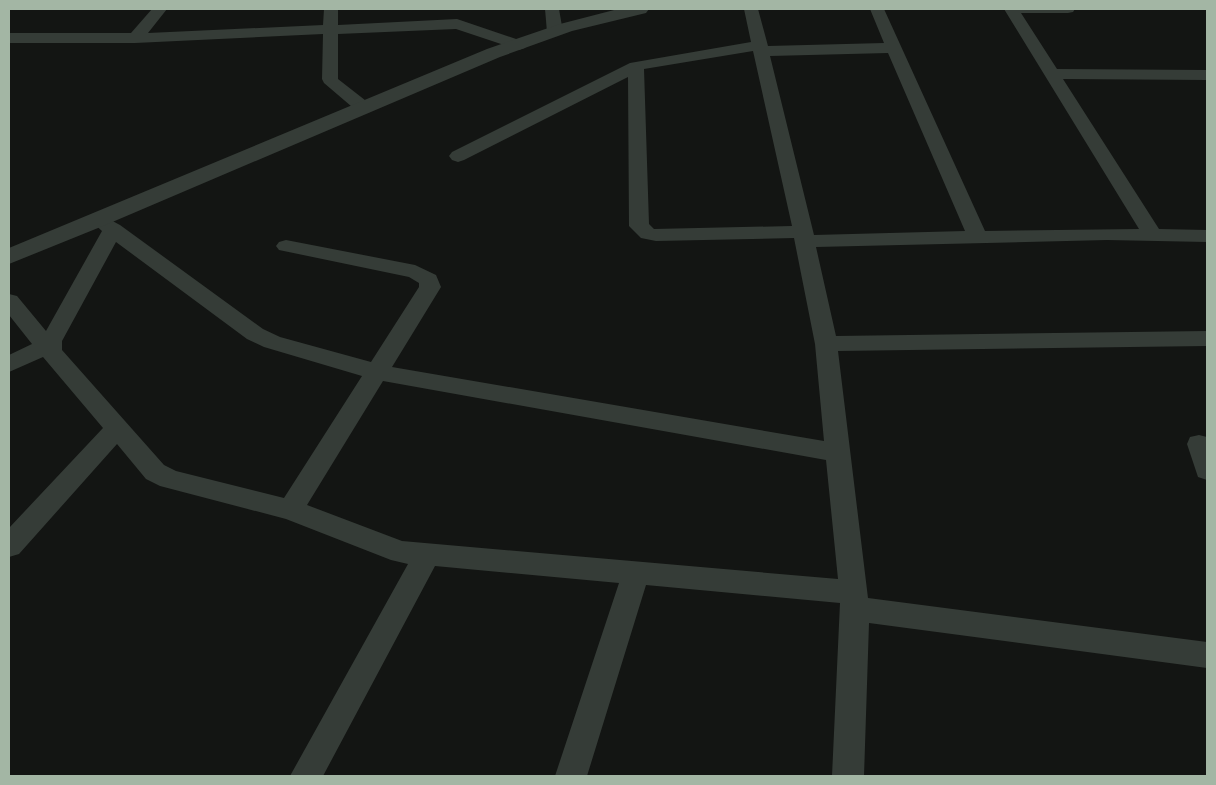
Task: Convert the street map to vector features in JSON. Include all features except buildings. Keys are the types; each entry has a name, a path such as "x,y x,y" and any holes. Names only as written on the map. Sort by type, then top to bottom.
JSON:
{"street":[{"path":"135,38 160,9"},
{"path":"331,9 330,78 332,83 364,108"},
{"path":"459,9 465,25"},
{"path":"552,9 555,32"},
{"path":"9,257 106,225 364,108 446,73 555,32 614,14 640,9"},
{"path":"751,9 804,237 826,344 854,600 848,776"},
{"path":"877,9 978,237"},
{"path":"1011,9 1068,9"},
{"path":"1011,9 1153,235"},
{"path":"9,38 135,38 448,24 465,25 519,45"},
{"path":"458,156 636,66 760,48 895,48"},
{"path":"636,66 639,226 642,231 656,235 804,237 1207,236"},
{"path":"1052,74 1207,75"},
{"path":"49,349 51,341 106,225"},
{"path":"106,225 259,336 272,342 377,372 838,453"},
{"path":"286,246 415,272 429,280 430,287 290,510"},
{"path":"9,301 116,429 155,472 168,479 290,510 378,545 401,552 427,556 636,574 854,600 1207,655"},
{"path":"826,344 1207,338"},
{"path":"9,364 49,349"},
{"path":"9,546 116,429"},
{"path":"1199,444 1207,470"},
{"path":"306,776 427,556"},
{"path":"571,776 636,574"}]}
